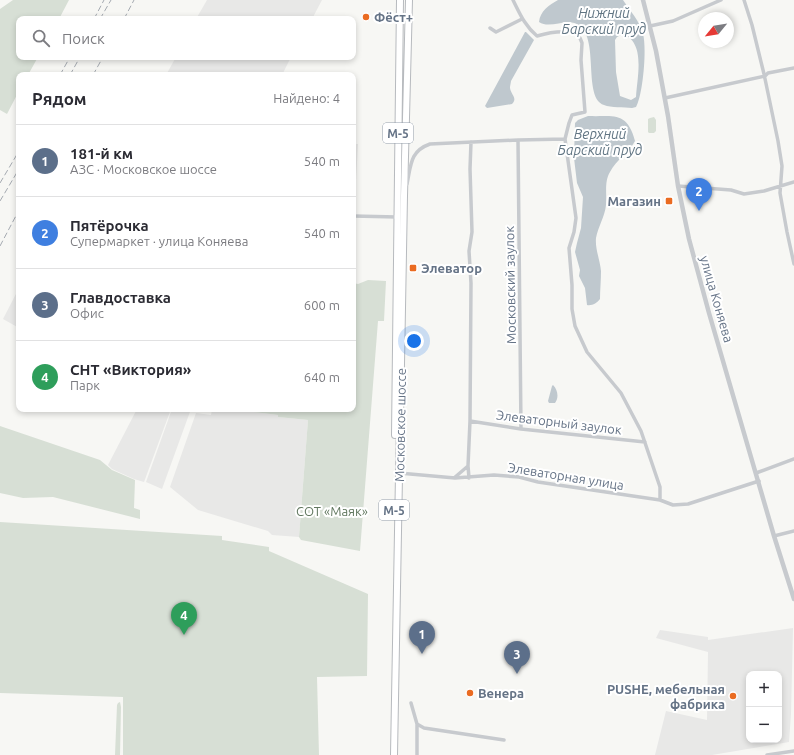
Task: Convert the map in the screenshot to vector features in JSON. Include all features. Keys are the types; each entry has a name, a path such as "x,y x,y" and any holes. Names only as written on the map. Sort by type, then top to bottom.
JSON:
{"highway":[{"name":"Московское шоссе","path":"390,755 395,472 400,0"},
{"name":"Московское шоссе","path":"394,755 409,0"}],"street":[{"path":"513,0 529,30 537,36 551,32 566,31 576,33 582,44 585,112 572,115 565,139 576,218 574,232 569,248 572,309 575,326 587,352 621,393 641,432 660,487 660,500"},
{"name":"улица Коняева","path":"643,0 656,51 665,98 678,186 689,239 774,536 794,599"},
{"path":"650,26 673,21 721,0"},
{"path":"744,0 765,76 782,166 780,193 794,264"},
{"path":"490,28 496,32 522,19"},
{"path":"665,98 765,76 768,73 794,68"},
{"path":"404,196 415,152 419,148 430,144 565,139"},
{"name":"Московский заулок","path":"518,140 521,429"},
{"path":"469,478 470,251 472,232 470,169 471,142"},
{"path":"678,186 731,190 744,194 764,191 794,182"},
{"path":"356,216 397,217"},
{"name":"Элеваторный заулок","path":"470,421 521,429 645,442"},
{"path":"756,473 794,459"},
{"path":"453,478 468,466"},
{"name":"Элеваторная улица","path":"399,473 453,478 494,475 519,477 538,482 660,500 673,506 688,504 759,481"},
{"path":"774,536 794,531"},
{"path":"411,703 417,724 417,755"},
{"path":"417,724 424,728 504,740"},
{"path":"767,755 794,751"}],"shaded area":[{"path":"207,0 322,0 314,16 198,16"},
{"path":"174,60 290,60 284,72 168,72"},
{"path":"356,144 358,144 356,180"},
{"path":"16,294 16,326 3,319"},
{"path":"135,412 170,412 144,482 112,469 108,465"},
{"path":"171,412 190,412 162,489 146,482"},
{"path":"212,412 254,412 278,415 278,417 308,420 299,537 272,535 268,531 198,510 170,487 196,413 211,415"},
{"path":"793,628 789,742 712,755 655,755 666,711 707,720 708,652 656,638 660,630 708,637 708,640"}],"green space":[{"path":"13,0 69,0 61,16 16,16 16,60 36,60 30,72 16,72 16,97 7,114 0,110 0,9"},
{"path":"654,117 656,120 656,131 654,133 648,132 648,119"},
{"name":"СОТ «Маяк»","path":"368,280 386,281 384,321 378,321 360,551 301,540 299,537 308,420 278,417 278,415 254,412 356,412 356,284"},
{"path":"0,426 100,460 112,470 135,480 134,508 140,510 140,519 53,497 23,498 0,493"},
{"path":"0,522 222,536 222,540 269,547 269,551 368,594 367,676 317,677 319,755 123,755 123,697 0,693"},
{"path":"120,702 120,755 115,755 117,705"}],"water":[{"name":"Нижний Барский пруд","path":"558,0 623,0 640,25 644,41 645,50 641,92 636,107 610,107 604,105 598,100 594,92 592,81 589,44 586,33 580,26 570,22 549,25 539,22 541,15 548,6","holes":["623,34 630,38 635,45 638,61 636,97 631,100 620,96 616,72 615,40"]},
{"path":"525,32 534,40 511,81 510,88 514,102 512,104 487,108 485,106"},
{"name":"Верхний Барский пруд","path":"588,116 612,116 623,120 632,131 635,141 608,176 606,205 596,238 601,271 600,299 594,304 587,305 585,288 579,276 580,270 575,252 581,228 583,197 577,183 574,158 575,123 578,120"},
{"path":"553,385 557,392 557,399 555,403 549,403 548,401"}],"railway":[{"path":"96,16 104,0"},
{"path":"102,16 111,0"},
{"path":"126,16 134,0"},
{"path":"62,72 68,60"},
{"path":"72,72 78,60"},
{"path":"95,72 101,60"},
{"path":"0,183 16,156"},
{"path":"0,201 16,174"},
{"path":"0,246 16,216"}],"place":[{"name":"Фёст+","path":"366,17"},
{"name":"Магазин","path":"669,201"},
{"name":"Пятёрочка","path":"699,211"},
{"name":"Элеватор","path":"413,268"},
{"name":"СНТ «Виктория»","path":"184,635"},
{"name":"181-й км","path":"422,654"},
{"name":"Главдоставка","path":"517,674"},
{"name":"Венера","path":"470,693"},
{"name":"PUSHE, мебельная фабрика","path":"733,696"}]}
